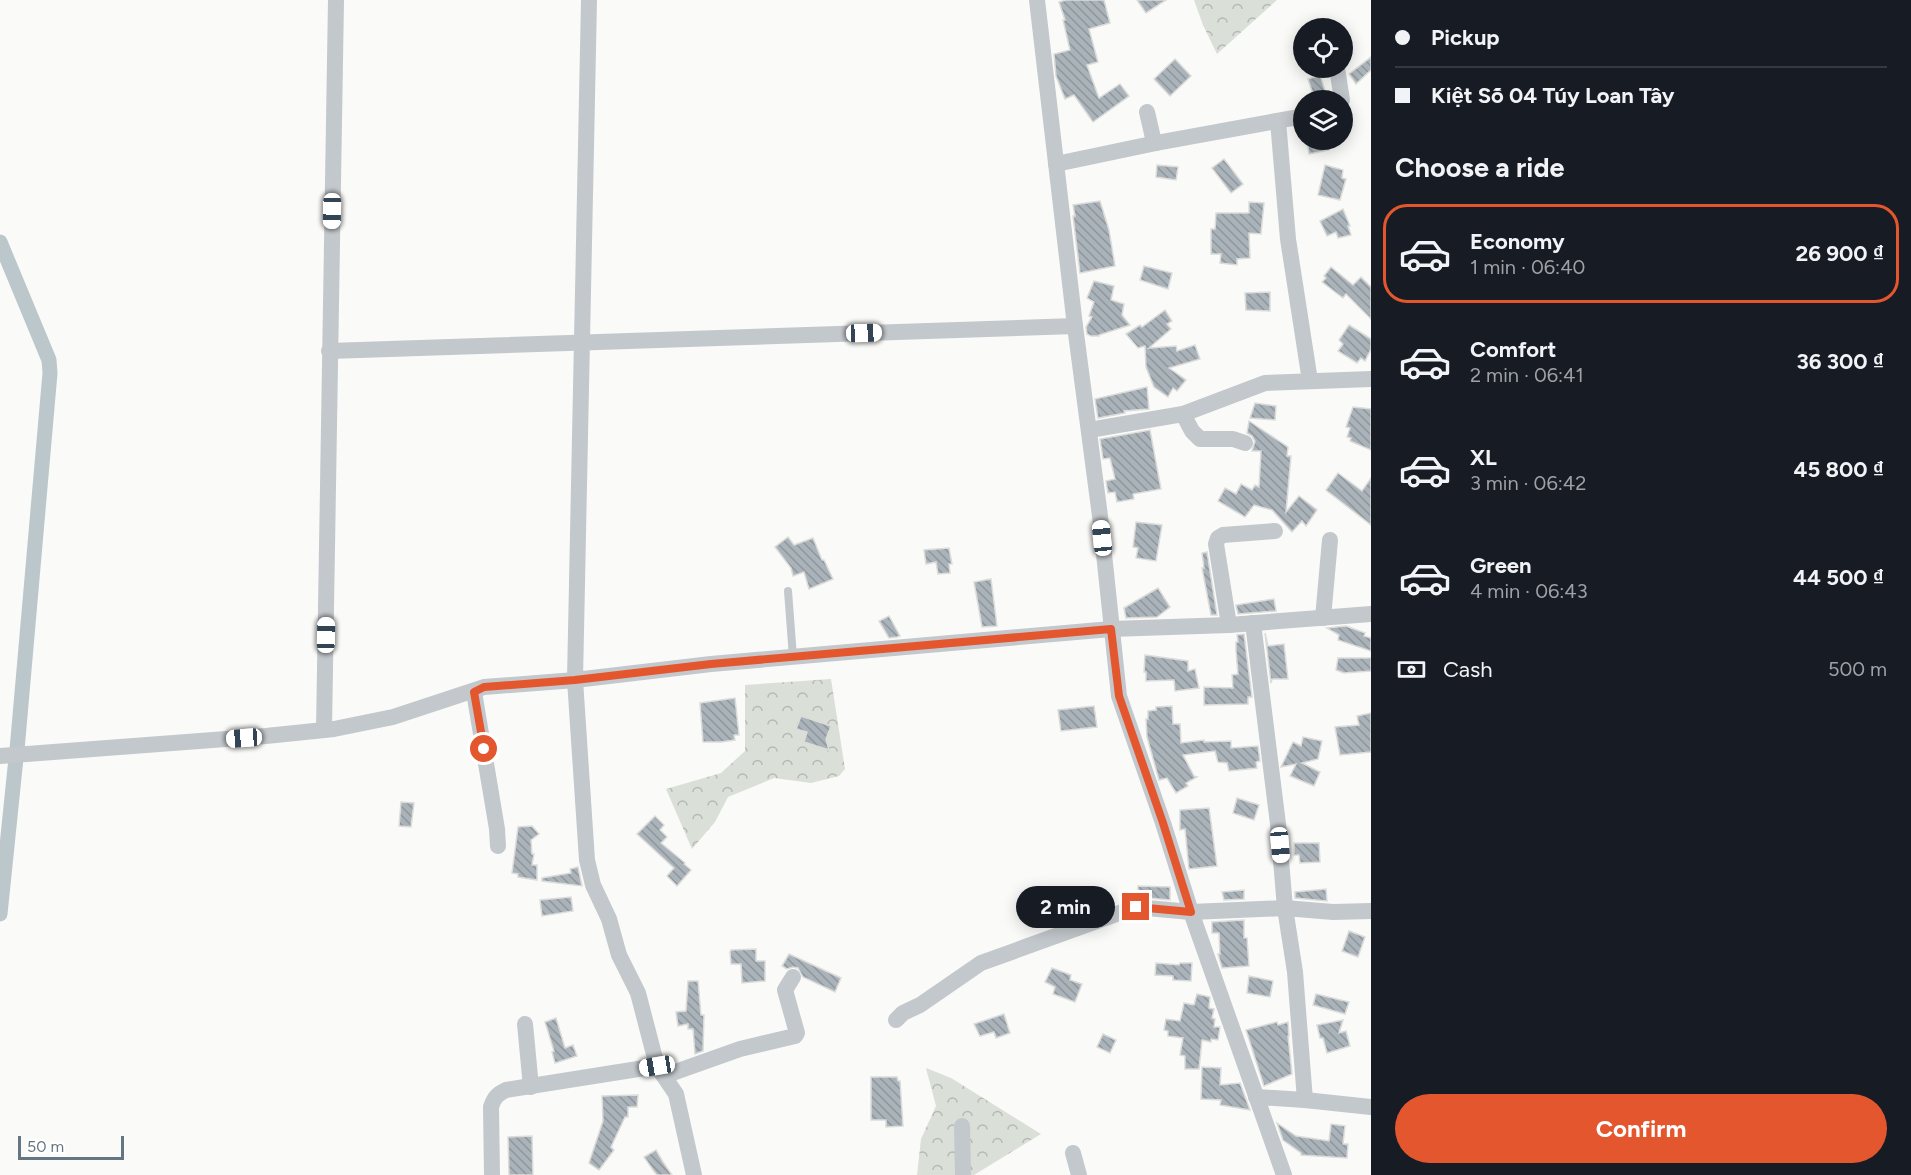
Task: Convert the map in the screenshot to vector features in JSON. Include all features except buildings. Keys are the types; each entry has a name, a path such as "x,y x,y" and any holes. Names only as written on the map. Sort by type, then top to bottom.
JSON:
{"street":[{"path":"324,730 336,0"},
{"path":"590,0 575,680 587,860 593,885 609,919 619,955 638,993 660,1071 676,1094 694,1175"},
{"path":"1037,0 1100,516 1119,696 1191,912 1284,1175"},
{"path":"1147,112 1156,143"},
{"path":"1056,164 1293,118"},
{"path":"1278,121 1288,239 1310,381"},
{"path":"329,351 1075,326"},
{"path":"1089,430 1183,414 1265,383 1371,379"},
{"path":"1183,414 1192,431 1200,439 1233,439 1245,443"},
{"path":"1229,625 1216,544 1218,538 1223,535 1275,531"},
{"path":"1323,618 1330,540"},
{"path":"12,755 324,730 393,717 484,687 575,680 711,664 1111,629 1229,625 1371,615"},
{"path":"1253,623 1278,824 1285,908 1295,972 1305,1100"},
{"path":"474,692 494,807 498,846"},
{"path":"896,1020 903,1013 920,1005 981,963 1136,907 1191,912 1285,908 1333,912 1371,911"},
{"path":"492,1175 491,1107 494,1098 506,1090 660,1071 795,1036 797,1033 785,990 793,977"},
{"path":"525,1024 531,1087"},
{"path":"1256,1097 1371,1107"},
{"path":"962,1126 963,1175"},
{"path":"1073,1153 1080,1175"}],"lane":[{"path":"788,591 793,657"}],"green space":[{"path":"1194,0 1277,0 1217,54"},
{"path":"831,679 845,769 839,776 811,783 774,778 728,797 715,822 692,849 666,789 721,773 745,751 745,685"},
{"path":"926,1068 951,1078 1041,1134 974,1175 917,1175 921,1139 936,1106"}],"waterway":[{"path":"0,242 49,360 50,373 17,750"},
{"path":"0,914 16,758"}],"route":[{"path":"484,749 474,692 484,687 575,680 711,664 1111,629 1119,696 1191,912 1136,907"}]}
